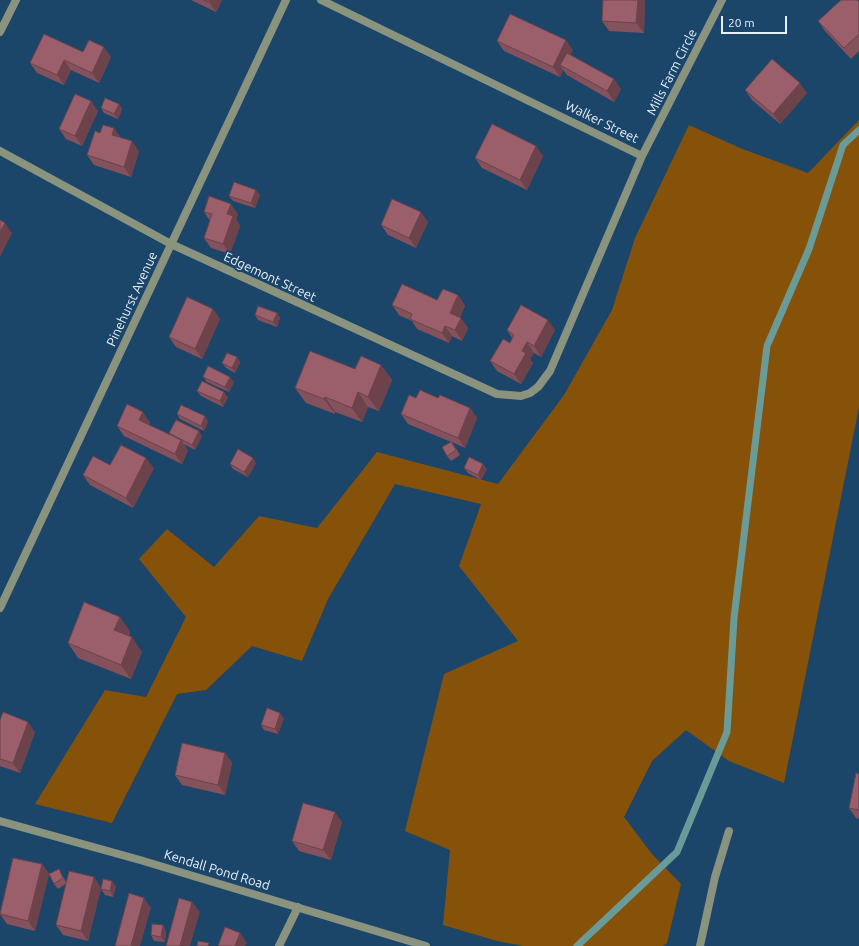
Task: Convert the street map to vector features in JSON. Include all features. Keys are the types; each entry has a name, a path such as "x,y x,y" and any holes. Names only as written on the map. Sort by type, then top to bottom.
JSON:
{"street":[{"path":"0,32 16,0"},
{"name":"Pinehurst Avenue","path":"0,608 286,0"},
{"name":"Walker Street","path":"321,0 642,156 550,372 538,387"},
{"name":"Mills Farm Circle","path":"642,156 722,0"},
{"name":"Edgemont Street","path":"0,151 171,244 497,394 521,396 530,393 538,387"},
{"name":"Kendall Pond Road","path":"0,821 140,860 426,946"},
{"path":"700,946 715,877 729,832"},
{"path":"279,946 298,907"}],"shaded area":[{"path":"859,120 859,407 784,783 729,761 686,730 652,761 624,817 652,854 681,884 667,943 663,946 524,946 497,941 443,925 450,850 405,831 444,674 518,641 459,566 481,504 395,484 328,599 302,661 252,646 206,690 177,694 112,823 35,804 105,690 146,697 186,617 139,559 167,529 214,567 259,516 317,528 377,452 498,484 564,395 612,310 635,238 689,125 740,148 808,173"}],"building":[{"path":"603,0 638,0 636,23 602,21"},
{"path":"841,0 857,0 859,2 859,34 844,48 818,21"},
{"path":"510,14 566,40 553,67 497,41"},
{"path":"44,34 83,52 89,40 104,47 92,73 64,60 57,75 30,63"},
{"path":"567,53 614,79 607,91 560,65"},
{"path":"772,59 800,83 773,114 745,90"},
{"path":"75,94 91,101 75,136 59,129"},
{"path":"105,98 119,104 114,114 101,108"},
{"path":"492,124 536,146 520,180 475,158"},
{"path":"103,125 114,128 112,135 132,141 124,167 87,155 95,131 100,133"},
{"path":"234,182 256,190 251,203 229,196"},
{"path":"209,196 231,204 227,214 233,216 223,244 204,238 212,214 204,212"},
{"path":"392,199 421,212 409,238 381,225"},
{"path":"0,220 5,223 0,232"},
{"path":"402,284 437,300 443,289 458,295 450,313 461,318 455,330 445,326 442,333 410,319 412,314 392,305"},
{"path":"187,297 213,309 195,349 169,337"},
{"path":"521,305 548,320 534,346 527,342 522,351 526,353 514,374 490,361 503,339 510,343 514,335 507,330"},
{"path":"258,306 277,313 273,322 255,315"},
{"path":"310,351 355,369 361,356 381,365 368,397 358,392 352,408 325,397 324,399 295,388"},
{"path":"227,353 237,357 232,368 222,363"},
{"path":"208,366 230,377 225,387 203,377"},
{"path":"202,381 224,392 220,401 197,391"},
{"path":"420,390 438,398 440,395 470,408 458,438 401,414 409,395 416,398"},
{"path":"127,404 143,412 139,420 181,440 175,454 117,426"},
{"path":"181,405 205,416 201,426 177,414"},
{"path":"176,420 199,431 192,445 169,433"},
{"path":"451,442 456,450 447,456 442,447"},
{"path":"121,445 146,458 126,498 83,475 93,456 110,465"},
{"path":"238,449 253,458 244,472 230,464"},
{"path":"469,457 483,464 478,475 464,468"},
{"path":"84,602 120,617 114,630 132,637 121,665 68,643"},
{"path":"267,708 280,713 275,729 261,725"},
{"path":"3,712 28,722 13,763 0,759 0,720"},
{"path":"182,743 225,753 218,785 175,775"},
{"path":"856,773 859,774 859,810 849,808"},
{"path":"303,803 335,812 323,850 292,841"},
{"path":"13,858 42,864 28,921 0,914"},
{"path":"59,869 63,878 54,884 49,874"},
{"path":"69,871 94,877 81,931 56,925"},
{"path":"103,879 112,881 110,891 101,889"},
{"path":"129,893 144,898 131,946 115,946"},
{"path":"179,898 192,902 180,946 166,946"},
{"path":"152,924 163,925 161,937 151,935"},
{"path":"225,927 240,933 235,946 218,946"},
{"path":"198,941 209,943 208,946 197,946"}],"waterway":[{"path":"577,946 677,852 727,732 734,618 767,346 809,249 843,145 859,130"}]}
